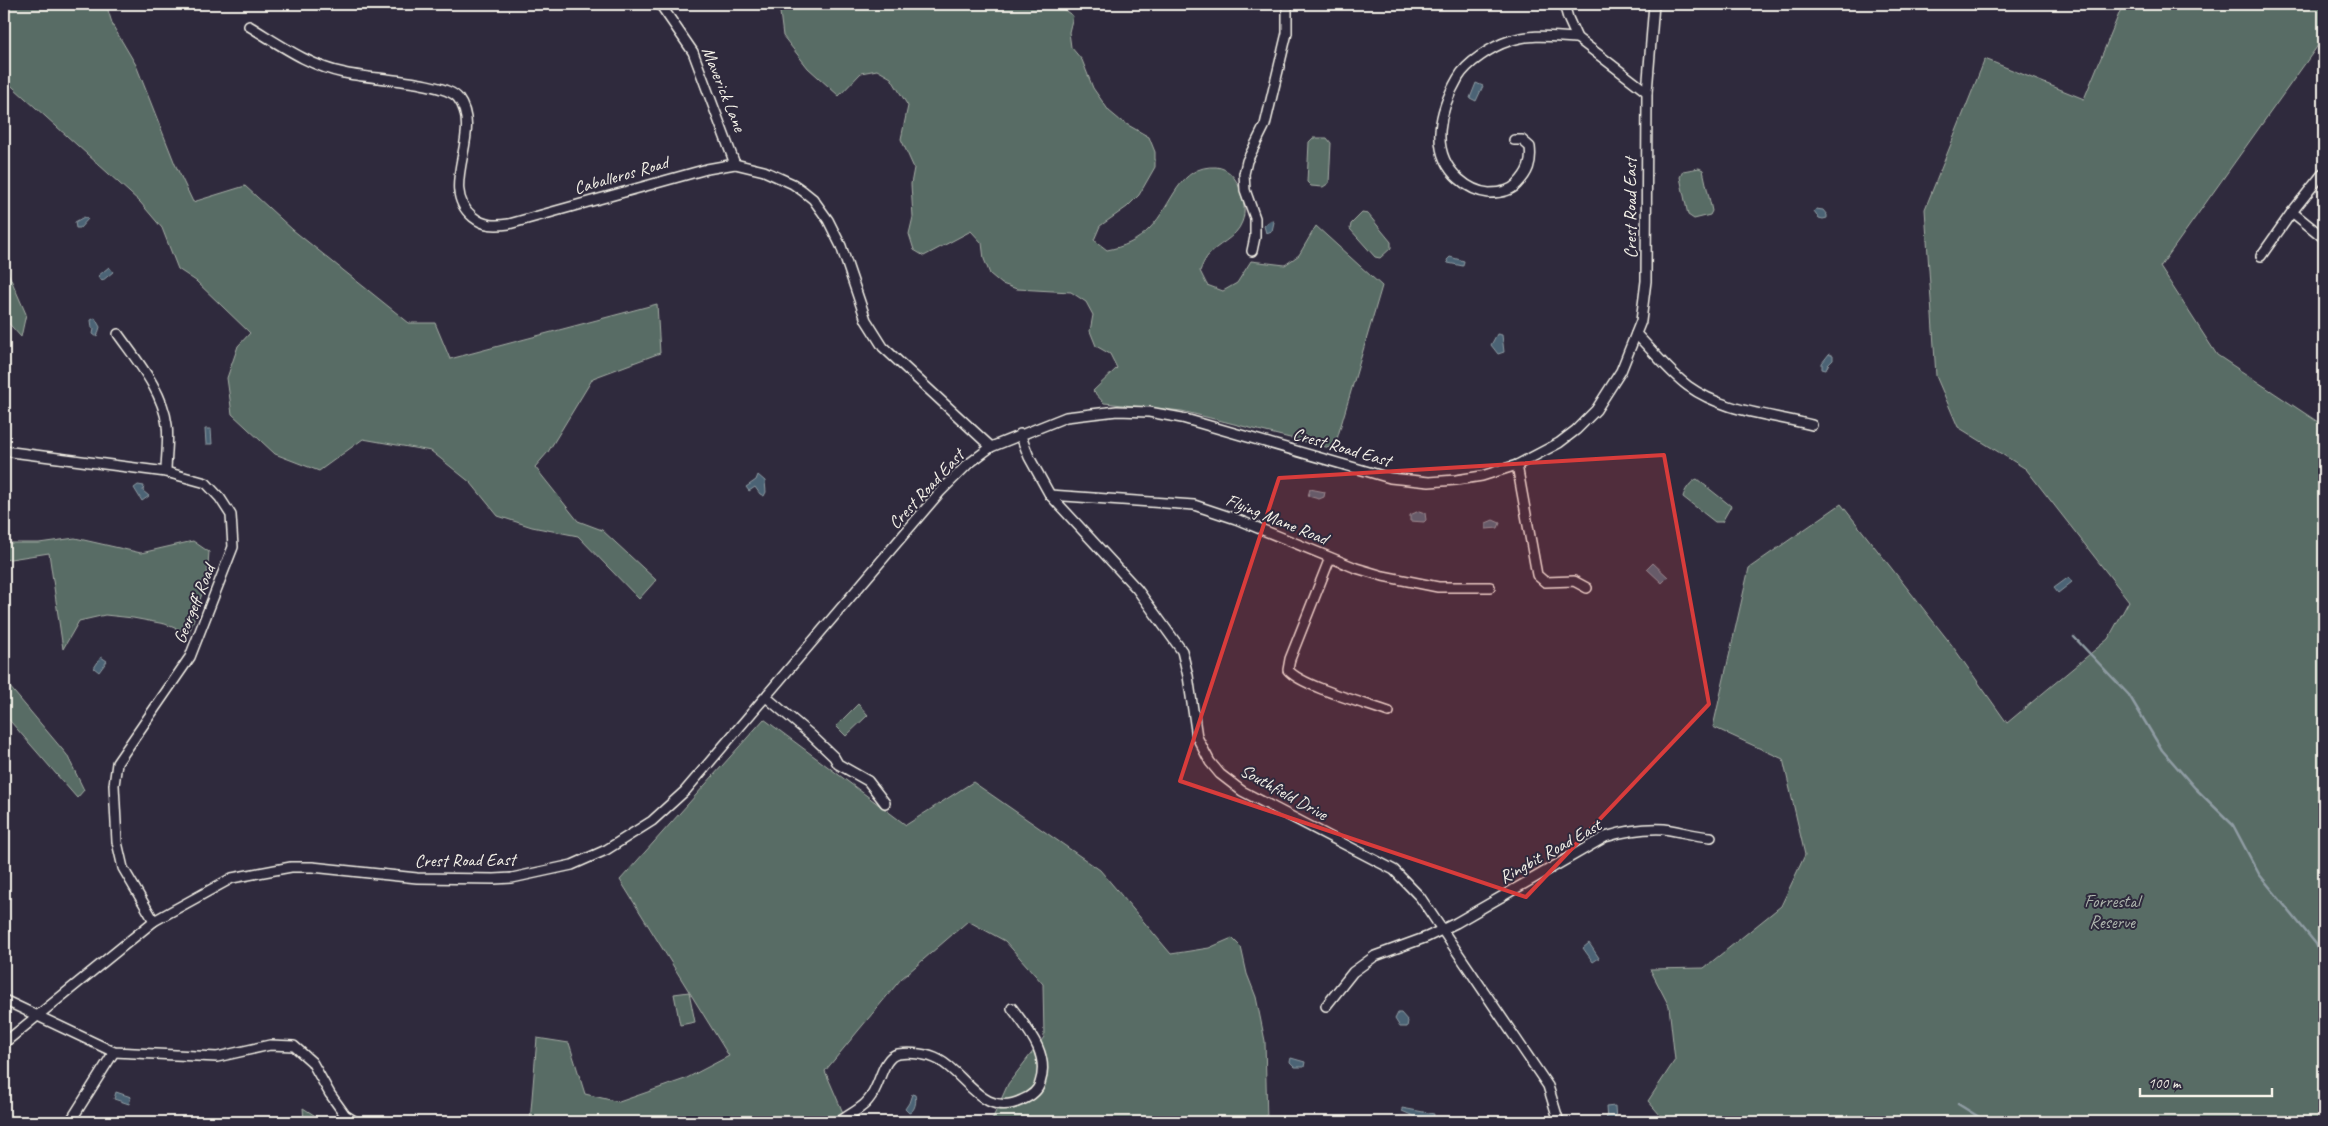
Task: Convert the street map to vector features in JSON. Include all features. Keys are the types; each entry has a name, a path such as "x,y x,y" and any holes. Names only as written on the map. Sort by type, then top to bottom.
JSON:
{"street":[{"name":"Maverick Lane","path":"660,4 693,52 735,164"},
{"path":"1252,251 1255,237 1255,218 1246,190 1244,174 1265,125 1287,33 1287,4"},
{"path":"1564,4 1577,38 1647,92"},
{"name":"Crest Road East","path":"4,1043 154,921 232,878 271,870 312,868 417,878 494,880 512,878 581,862 606,850 652,821 685,791 940,492 967,465 991,447 1020,434 1066,417 1117,411 1149,412 1182,418 1238,433 1390,478 1429,482 1482,476 1517,465 1559,443 1576,430 1596,410 1621,371 1641,321 1646,281 1647,92 1654,4"},
{"name":"Caballeros Road","path":"249,26 288,50 327,69 361,77 431,86 449,91 457,97 467,118 467,134 458,187 460,199 464,208 471,216 480,222 490,225 509,224 677,176 735,164 764,171 793,184 813,199 836,233 866,320 873,334 895,359 991,447"},
{"path":"1514,140 1522,140 1530,147 1531,160 1527,173 1515,187 1499,193 1481,192 1467,186 1454,174 1444,160 1439,138 1443,111 1458,76 1485,52 1510,40 1534,36 1577,38"},
{"path":"2261,256 2292,212 2324,172"},
{"path":"2292,212 2324,238"},
{"path":"118,334 148,375 158,397 167,425 166,472"},
{"path":"1636,334 1687,385 1707,397 1752,413 1812,425"},
{"name":"Southfield Drive","path":"1020,434 1029,457 1050,495 1137,589 1182,651 1188,676 1197,737 1210,762 1220,774 1242,791 1394,870 1408,882 1443,929 1548,1086 1558,1122"},
{"name":"Georgeff Road","path":"4,451 166,472 206,483 220,498 231,515 233,547 190,657 117,762 114,785 114,815 123,868 154,921"},
{"path":"1517,465 1537,576 1545,582 1574,581 1587,588"},
{"name":"Flying Mane Road","path":"1050,495 1194,505 1236,519 1356,568 1438,587 1490,587"},
{"path":"1330,558 1290,659 1288,670 1294,676 1325,689 1389,712"},
{"path":"766,697 811,735 834,757 838,764 868,781 885,803"},
{"name":"Ringbit Road East","path":"1326,1006 1353,972 1363,963 1375,956 1443,929 1605,837 1625,831 1642,829 1665,830 1711,837"},
{"path":"4,1000 114,1052 218,1057 270,1044 294,1046 312,1062 330,1094 345,1115 356,1122"},
{"path":"839,1122 868,1103 887,1063 896,1054 911,1054 940,1060 974,1092 998,1104 1015,1104 1028,1097 1039,1087 1044,1073 1042,1056 1034,1038 1012,1008"},
{"path":"70,1122 114,1052"}],"highlighted area":[{"path":"1664,455 1709,704 1526,897 1180,781 1279,478"}],"green space":[{"path":"4,4 106,4 113,26 136,65 175,164 193,202 245,186 293,230 409,323 435,323 450,359 657,304 660,353 593,378 548,452 535,467 578,521 602,530 656,580 639,599 578,536 532,527 498,516 471,483 431,451 363,439 319,471 275,454 232,414 227,378 238,346 250,333 196,281 178,269 162,228 140,202 4,79"},
{"path":"779,4 1056,4 1073,16 1069,32 1071,47 1082,60 1093,88 1109,111 1121,121 1149,137 1155,152 1155,167 1139,195 1127,207 1100,226 1094,240 1107,250 1135,240 1145,233 1158,219 1184,179 1193,172 1203,168 1216,167 1224,169 1236,181 1243,197 1244,214 1242,222 1235,233 1215,248 1204,262 1200,271 1207,285 1223,291 1237,283 1251,261 1285,265 1299,255 1316,226 1382,286 1334,449 1182,411 1104,403 1093,391 1117,368 1110,354 1096,346 1090,331 1093,315 1086,302 1071,292 1017,289 1002,284 990,274 984,259 982,243 971,231 924,256 914,250 909,234 913,217 911,184 914,168 901,139 908,106 891,78 877,70 861,73 839,96 808,68 783,36"},
{"name":"Forrestal Reserve","path":"2123,4 2324,4 2324,37 2160,267 2217,355 2324,426 2324,1122 1666,1122 1648,1101 1675,1060 1669,1006 1650,969 1704,968 1781,906 1805,855 1783,759 1713,727 1749,568 1841,504 1951,644 2007,723 2108,639 2129,601 2026,469 1958,427 1936,376 1925,209 1985,59 2084,99"},
{"path":"1313,138 1327,138 1331,143 1329,183 1323,187 1311,186 1307,182 1309,142"},
{"path":"1699,168 1703,170 1712,211 1710,215 1694,219 1688,215 1680,177 1683,171"},
{"path":"1362,213 1368,214 1391,242 1391,248 1380,258 1375,257 1350,229 1351,224"},
{"path":"4,221 6,268 26,314 21,337 4,318"},
{"path":"1697,479 1731,506 1722,522 1715,522 1683,497 1688,486"},
{"path":"4,520 8,523 5,543 39,543 75,538 141,553 193,541 209,552 207,578 189,634 165,624 105,615 79,621 63,649 49,553 4,560"},
{"path":"4,680 67,755 84,790 77,798 4,714"},
{"path":"858,704 868,715 846,736 836,726"},
{"path":"764,719 906,825 973,782 1100,870 1171,954 1209,948 1232,938 1241,947 1247,974 1256,997 1265,1041 1267,1122 991,1122 1008,1084 1044,1037 1043,984 1005,941 968,921 901,979 825,1071 847,1122 530,1122 537,1038 569,1043 585,1094 619,1102 685,1079 729,1056 620,880"},
{"path":"689,992 695,1022 680,1025 674,994"},
{"path":"303,1108 325,1122 304,1122"}],"water":[{"path":"1476,83 1483,86 1476,101 1470,98"},
{"path":"1816,209 1823,210 1827,218 1819,218 1814,211"},
{"path":"84,217 88,219 80,228 76,228 75,222"},
{"path":"1271,220 1274,222 1272,231 1266,233 1264,226"},
{"path":"1450,257 1464,261 1463,266 1448,263 1447,260"},
{"path":"109,267 113,272 102,281 98,276"},
{"path":"95,318 100,327 97,337 93,334 94,329 92,328 91,320"},
{"path":"1497,334 1502,335 1504,352 1498,354 1491,345"},
{"path":"1829,354 1833,356 1833,360 1826,370 1822,369 1822,363"},
{"path":"205,429 211,429 212,444 206,444"},
{"path":"758,475 765,481 766,492 764,496 755,487 749,491 746,487 756,480"},
{"path":"138,485 144,486 143,491 149,496 142,501 134,488"},
{"path":"1310,489 1325,492 1324,497 1319,499 1308,496"},
{"path":"1419,511 1425,513 1426,520 1424,522 1410,521 1410,515"},
{"path":"1493,520 1500,523 1498,528 1486,529 1486,523"},
{"path":"1653,563 1668,577 1662,583 1647,569"},
{"path":"2069,577 2072,582 2058,593 2054,588"},
{"path":"101,657 107,661 99,672 94,668"},
{"path":"1589,943 1599,958 1593,962 1583,948"},
{"path":"1398,1013 1401,1013 1408,1021 1407,1027 1400,1027 1395,1019"},
{"path":"1291,1058 1305,1062 1304,1067 1295,1067 1290,1062"},
{"path":"116,1092 131,1097 129,1104 114,1099"},
{"path":"912,1094 916,1097 916,1103 913,1110 909,1113 905,1109"},
{"path":"1615,1106 1616,1122 1607,1122 1606,1107"},
{"path":"1402,1108 1434,1114 1433,1122 1427,1122 1402,1111"}],"waterway":[{"path":"2074,637 2129,695 2162,750 2195,788 2233,825 2259,874 2316,944 2324,962"},
{"path":"1958,1104 1987,1122"}]}
